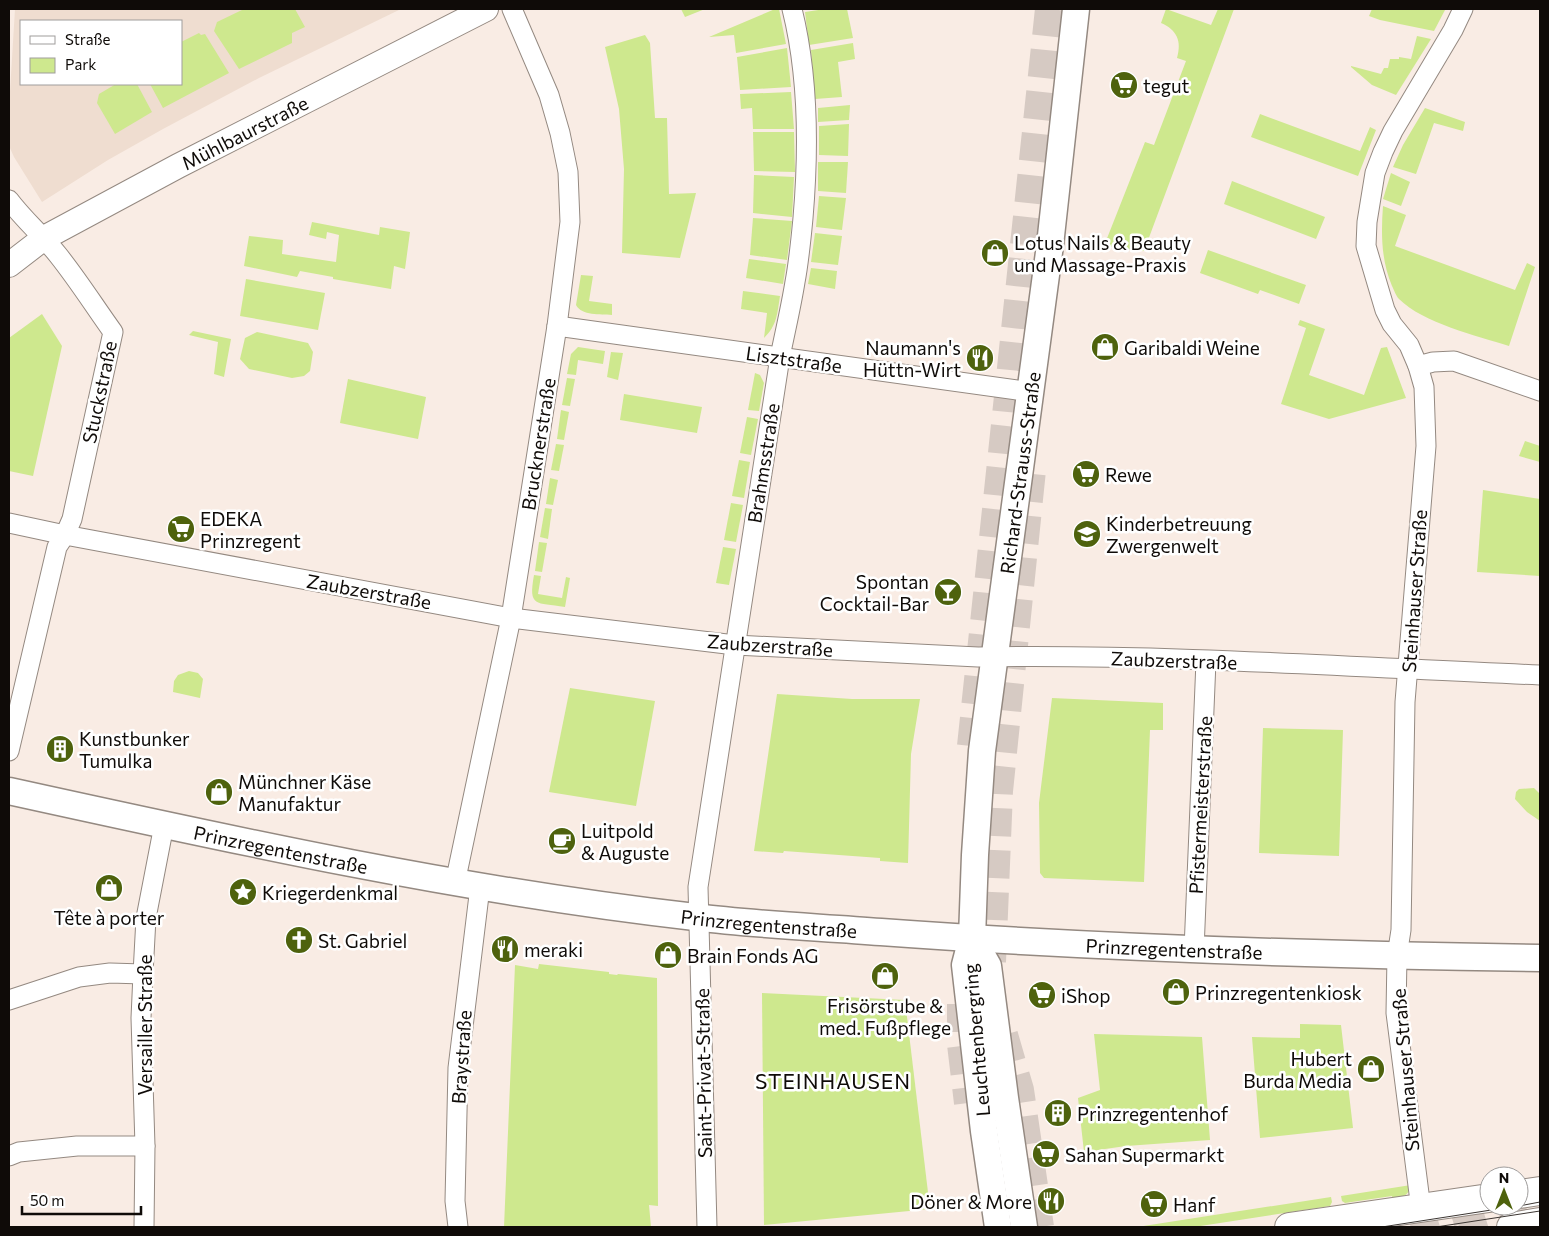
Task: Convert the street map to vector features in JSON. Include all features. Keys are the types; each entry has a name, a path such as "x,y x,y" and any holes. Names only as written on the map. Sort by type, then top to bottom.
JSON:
{"main road":[{"name":"Richard-Strauss-Straße","path":"972,938 982,751 1050,245 1076,9"},
{"name":"Prinzregentenstraße","path":"9,791 164,825 467,885 698,918 972,938 1194,950 1540,958"},
{"name":"Leuchtenbergring","path":"972,938 965,965 984,1131 998,1227"},
{"name":"Leuchtenbergring","path":"972,938 988,966 1024,1227"},
{"path":"1288,1227 1479,1200"},
{"path":"1511,1227 1540,1222"}],"street":[{"name":"Mühlbaurstraße","path":"9,265 44,238 178,166 486,9"},
{"name":"Brucknerstraße","path":"467,885 557,326 570,222 568,172 550,95 512,9"},
{"name":"Brahmsstraße","path":"698,918 698,887 735,645 780,357 796,282 807,159 803,65 792,9"},
{"name":"Steinhauser Straße","path":"1421,1209 1396,1014 1397,956 1401,930 1405,702 1426,446 1424,387 1409,344 1392,324 1384,310 1366,246 1367,222 1375,173 1393,131 1463,9"},
{"name":"Stuckstraße","path":"9,200 22,217 44,238 59,256 113,332 72,519 57,547 9,751"},
{"name":"Lisztstraße","path":"557,326 1030,392"},
{"path":"1418,366 1432,362 1454,361 1540,391"},
{"name":"Zaubzerstraße","path":"9,523 511,618 735,645 994,657 1026,656 1206,661 1540,675"},
{"name":"Pfistermeisterstraße","path":"1194,950 1206,661"},
{"name":"Versailler Straße","path":"144,1227 143,974 146,918 164,825"},
{"name":"Braystraße","path":"458,1227 455,1201 458,1068 467,885"},
{"name":"Saint-Privat-Straße","path":"698,918 707,1227"},
{"path":"9,1000 79,978 110,973 143,974"},
{"path":"9,1156 18,1152 77,1146 145,1146"}],"shaded area":[{"path":"15,9 401,9 259,78 163,129 108,160 42,202 9,146 9,108"}],"green space":[{"path":"244,9 295,9 305,27 292,33 292,43 239,69 214,31 217,22"},
{"path":"681,9 705,9 685,17"},
{"path":"779,9 786,44 736,53 734,35 709,37"},
{"path":"825,9 847,9 853,38 809,45 805,12"},
{"path":"1166,9 1211,25 1218,9 1234,9 1144,251 1104,246 1145,142 1154,145 1186,61 1177,58 1179,46 1177,37 1171,29 1161,23"},
{"path":"1372,9 1445,10 1434,31 1380,20 1369,16"},
{"path":"199,33 201,35 205,34 229,73 163,108 151,85 182,85 182,42"},
{"path":"645,35 650,43 655,118 667,118 669,194 696,193 680,258 622,253 624,169 619,109 605,47"},
{"path":"1417,36 1431,39 1396,95 1372,85 1351,67 1381,74 1384,68 1388,68 1390,59 1399,59 1399,57 1411,59"},
{"path":"853,43 855,59 838,62 842,97 815,99 811,50"},
{"path":"787,48 791,87 740,90 737,57"},
{"path":"114,85 138,85 152,112 115,134 97,103 99,94"},
{"path":"791,92 794,129 753,129 752,108 741,109 740,94"},
{"path":"850,105 849,120 818,122 818,108"},
{"path":"1425,108 1465,122 1463,131 1434,123 1416,174 1393,167 1403,145"},
{"path":"1260,114 1360,151 1370,127 1376,130 1358,176 1251,137"},
{"path":"849,124 848,156 819,155 819,126"},
{"path":"753,132 794,132 795,172 754,171"},
{"path":"818,162 848,162 846,193 818,191"},
{"path":"1391,173 1410,182 1401,206 1383,199"},
{"path":"754,175 794,177 792,217 753,213"},
{"path":"1232,181 1325,217 1316,239 1224,204"},
{"path":"819,196 846,198 842,230 816,227"},
{"path":"1383,206 1406,215 1395,246 1515,290 1527,263 1535,267 1509,346 1436,322 1409,307 1399,299 1388,276 1384,256 1382,236"},
{"path":"753,218 792,221 787,260 750,255"},
{"path":"312,222 379,235 380,227 410,232 405,269 394,266 391,289 300,271 297,277 244,266 249,236 283,240 282,254 336,262 339,235 327,232 326,239 309,235"},
{"path":"815,233 842,236 838,265 811,262"},
{"path":"1208,250 1306,285 1299,304 1260,290 1258,294 1200,273"},
{"path":"749,259 786,264 783,284 746,278"},
{"path":"811,268 837,271 835,289 808,284"},
{"path":"581,275 593,276 589,301 612,304 612,315 587,313 579,309 576,305"},
{"path":"246,279 325,293 318,330 240,316"},
{"path":"743,291 780,296 774,324 764,338 767,313 741,309"},
{"path":"42,314 62,346 33,476 9,471 9,338"},
{"path":"1300,320 1325,329 1309,375 1364,395 1381,348 1387,347 1406,398 1329,419 1281,404 1306,328 1298,325"},
{"path":"193,331 231,339 224,377 214,374 218,342 189,335"},
{"path":"257,332 308,343 313,352 310,371 304,376 292,378 249,369 240,359 245,338"},
{"path":"578,347 605,351 603,364 578,360 576,375 567,374 571,354"},
{"path":"611,352 623,353 618,380 607,377"},
{"path":"755,373 760,375 764,383 759,411 748,410"},
{"path":"567,378 575,379 570,406 562,405"},
{"path":"348,379 426,397 418,439 340,423"},
{"path":"624,394 702,407 697,433 620,420"},
{"path":"561,410 569,412 564,440 557,439"},
{"path":"747,417 758,419 751,455 740,453"},
{"path":"1525,441 1540,446 1540,462 1519,456"},
{"path":"556,444 564,445 559,471 551,470"},
{"path":"739,460 750,462 744,498 732,496"},
{"path":"550,478 558,480 553,505 546,504"},
{"path":"1483,490 1540,499 1540,576 1477,572"},
{"path":"731,503 743,505 736,542 724,540"},
{"path":"545,508 552,509 548,539 540,537"},
{"path":"539,542 547,543 542,572 535,571"},
{"path":"723,547 736,549 729,585 716,583"},
{"path":"534,575 541,576 538,594 562,598 566,577 570,578 565,607 536,602 532,593"},
{"path":"189,671 198,673 203,679 200,698 173,692 174,681 178,675"},
{"path":"570,688 655,701 636,806 549,792"},
{"path":"777,694 852,699 920,699 911,754 908,863 880,861 880,858 784,851 783,853 754,851"},
{"path":"1052,698 1163,703 1163,730 1150,730 1144,882 1044,878 1040,873 1039,803"},
{"path":"1263,728 1343,730 1339,856 1259,853"},
{"path":"1534,788 1540,794 1540,821 1527,812 1515,799 1516,792 1519,789"},
{"path":"539,964 609,972 609,974 617,975 657,978 658,1206 649,1205 651,1227 504,1227 515,965 538,969"},
{"path":"762,993 905,1000 930,1209 764,1225"},
{"path":"1300,1024 1341,1025 1353,1128 1260,1138 1252,1037 1300,1038"},
{"path":"1094,1034 1202,1037 1210,1140 1126,1146 1084,1152 1078,1098 1100,1090"},
{"path":"1411,1185 1405,1195 1393,1201 1392,1196 1345,1203 1342,1201 1341,1196"},
{"path":"1331,1197 1332,1202 1330,1206 1194,1227 1137,1227"}],"tunnel":[{"path":"971,746 1049,9"},
{"path":"992,962 999,791 1032,470"},
{"path":"961,1004 961,1044 968,1103"},
{"path":"1004,1035 1020,1090 1040,1227"},
{"path":"1411,1227 1426,1220 1459,1210"},
{"path":"1459,1227 1487,1218 1540,1210"}],"tram line":[{"path":"1529,1204 1540,1202"},
{"path":"1436,1227 1540,1211"},
{"path":"1382,1227 1479,1212"}],"place":[{"name":"tegut","path":"1124,85"},
{"name":"Lotus Nails & Beauty und Massage-Praxis","path":"995,253"},
{"name":"Garibaldi Weine","path":"1105,347"},
{"name":"Naumann's Hüttn-Wirt","path":"980,358"},
{"name":"Rewe","path":"1086,474"},
{"name":"EDEKA Prinzregent","path":"181,529"},
{"name":"Kinderbetreuung Zwergenwelt","path":"1087,534"},
{"name":"Spontan Cocktail-Bar","path":"948,592"},
{"name":"Kunstbunker Tumulka","path":"60,749"},
{"name":"Münchner Käse Manufaktur","path":"219,792"},
{"name":"Luitpold & Auguste","path":"562,841"},
{"name":"Tête à porter","path":"109,888"},
{"name":"Kriegerdenkmal","path":"243,892"},
{"name":"St. Gabriel","path":"299,940"},
{"name":"meraki","path":"505,949"},
{"name":"Brain Fonds AG","path":"668,955"},
{"name":"Frisörstube & med. Fußpflege","path":"885,976"},
{"name":"Prinzregentenkiosk","path":"1176,992"},
{"name":"iShop","path":"1042,995"},
{"name":"Hubert Burda Media","path":"1371,1069"},
{"name":"Prinzregentenhof","path":"1058,1113"},
{"name":"Sahan Supermarkt","path":"1046,1154"},
{"name":"Döner & More","path":"1051,1201"},
{"name":"Hanf","path":"1154,1204"}],"district":[{"name":"STEINHAUSEN","path":"833,1080"}]}
